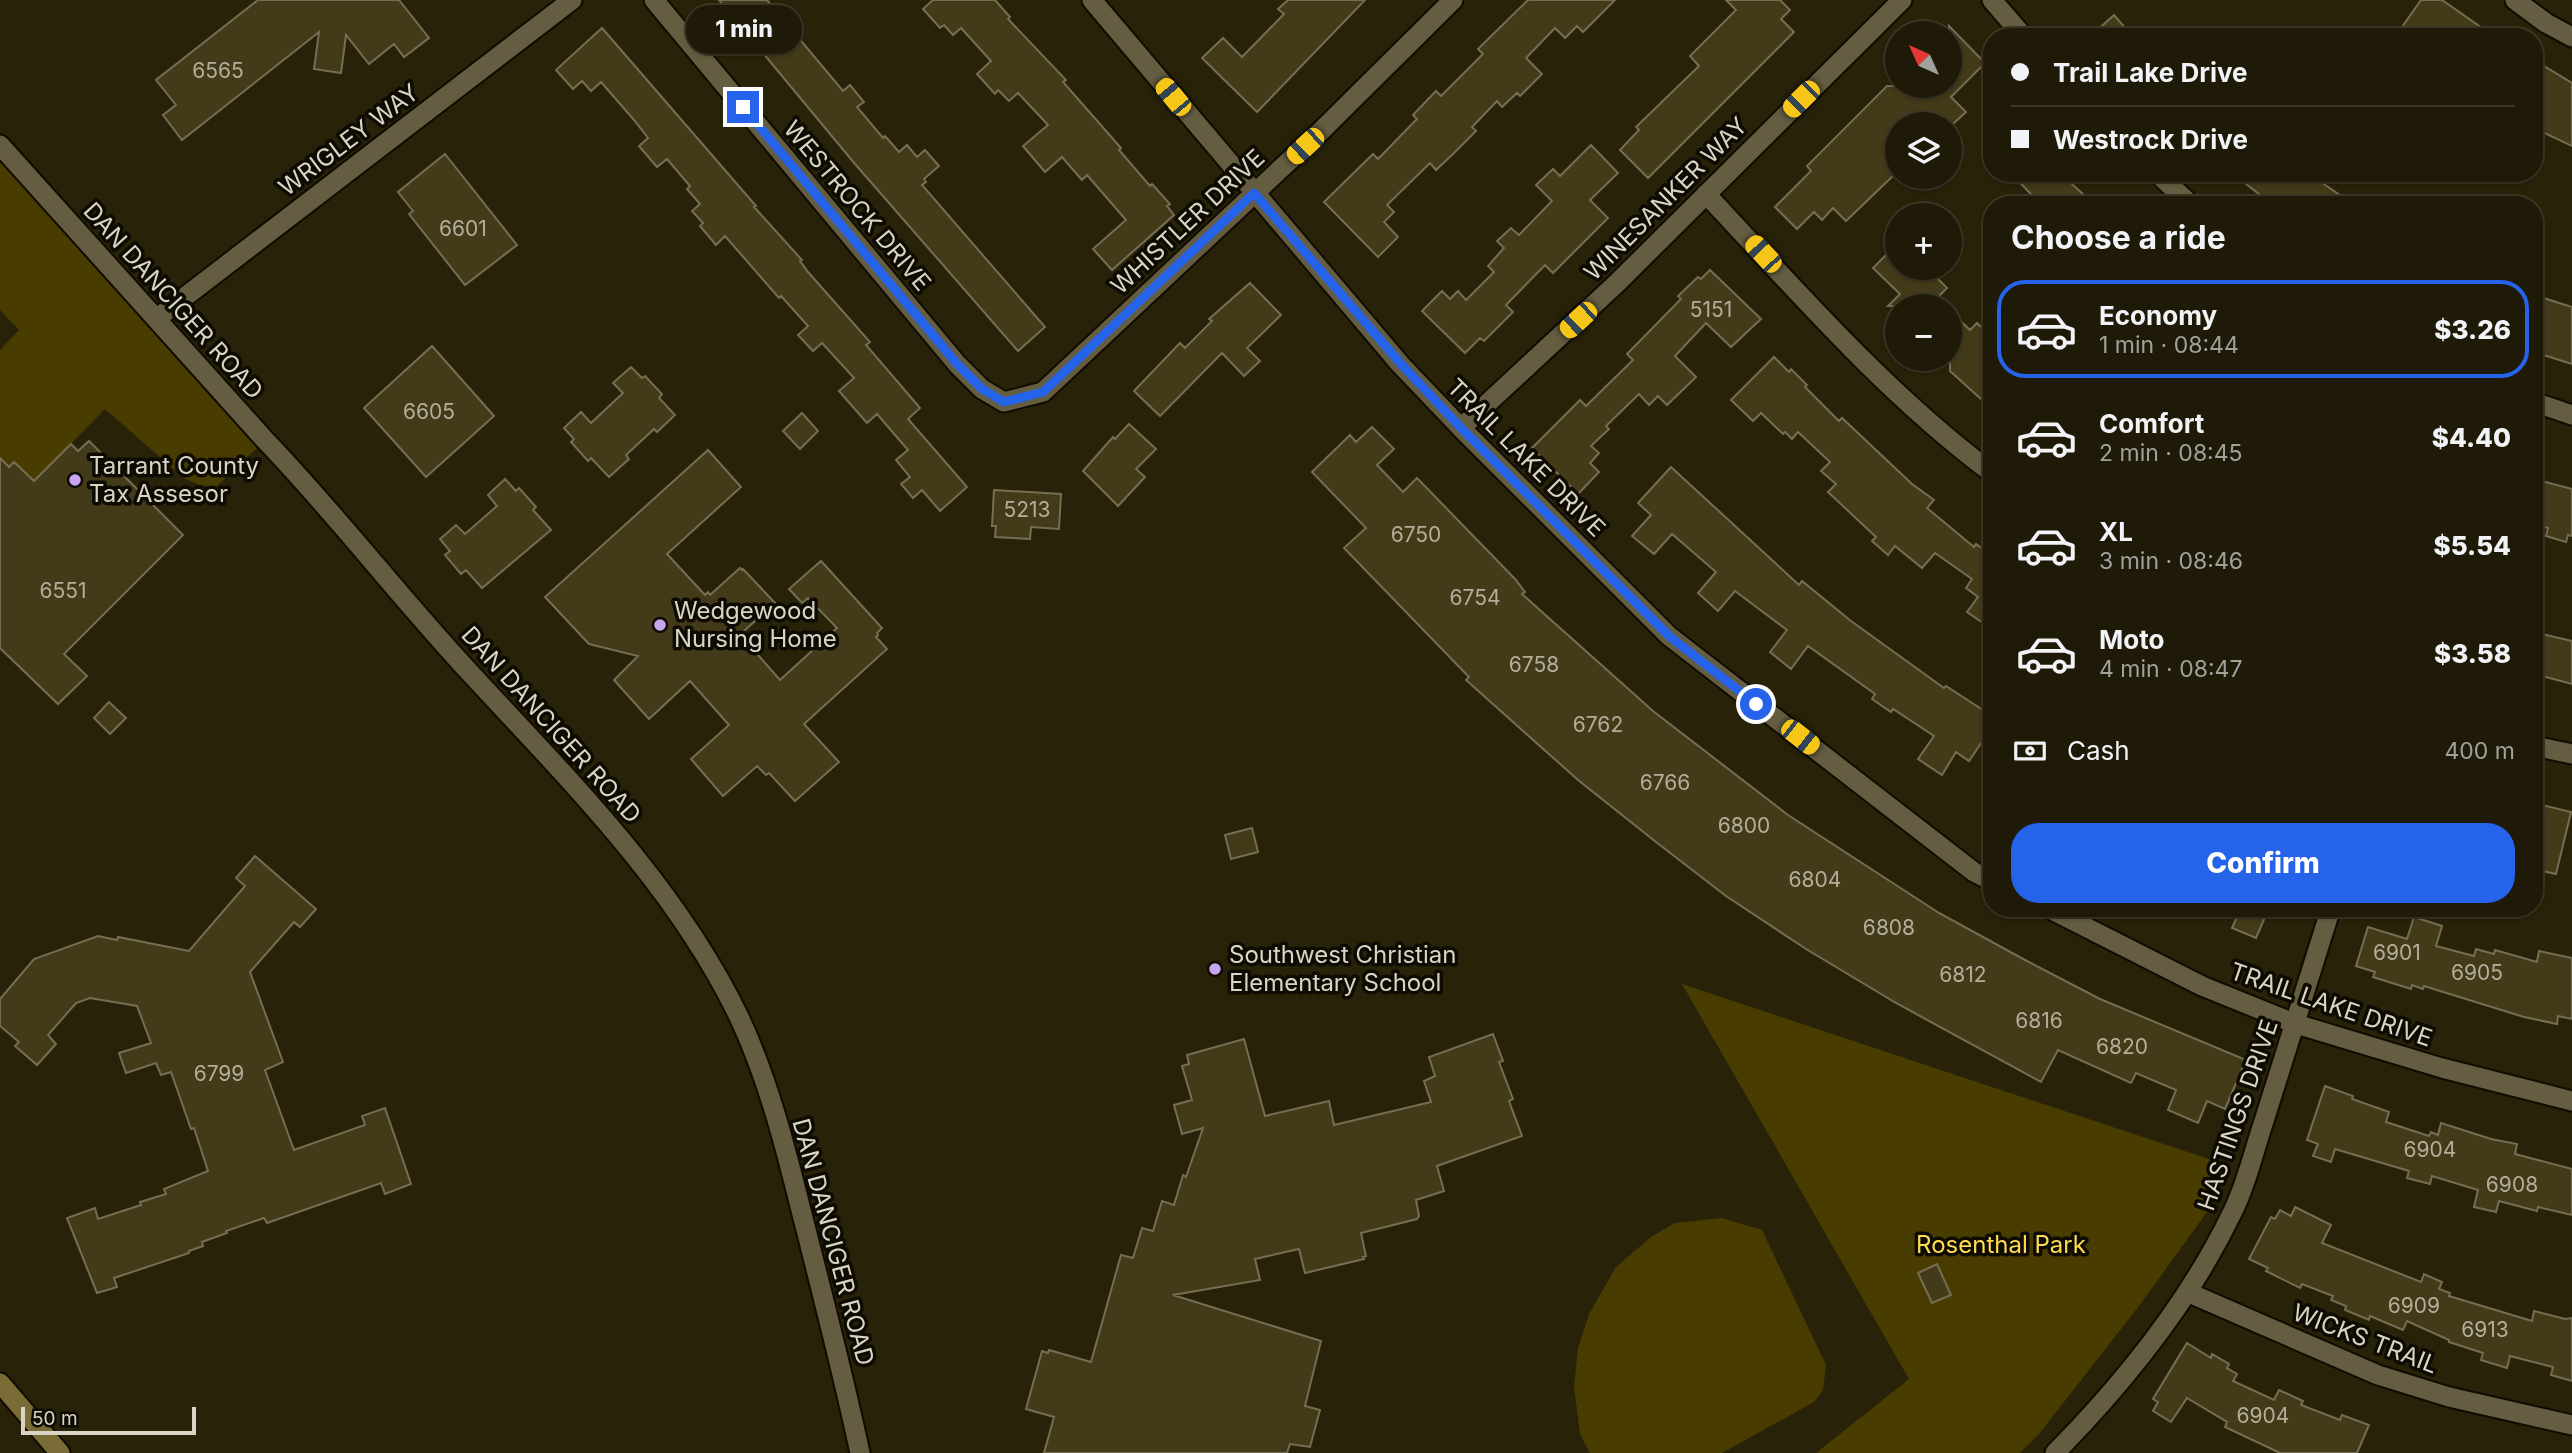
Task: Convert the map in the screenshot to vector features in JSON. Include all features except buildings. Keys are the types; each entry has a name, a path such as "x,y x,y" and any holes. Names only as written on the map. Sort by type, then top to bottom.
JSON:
{"main road":[{"path":"0,1382 60,1453"}],"street":[{"name":"WRIGLEY WAY","path":"156,319 572,0"},
{"name":"WESTROCK DRIVE","path":"654,0 957,364 982,389 1004,402"},
{"name":"TRAIL LAKE DRIVE","path":"1091,0 1401,364 1461,428 1669,636 1983,876"},
{"name":"WHISTLER DRIVE","path":"1004,402 1043,392 1322,130 1452,0"},
{"name":"WINESANKER WAY","path":"1461,428 1617,284 1902,0"},
{"path":"1992,0 2016,28"},
{"path":"2515,0 2546,23 2572,37"},
{"name":"DAN DANCIGER ROAD","path":"0,145 305,482 471,675 624,843 664,893 739,1017 757,1060 773,1108 842,1371 860,1453"},
{"path":"2167,182 2181,196"},
{"path":"1706,194 1877,375 1983,467"},
{"path":"2543,405 2572,415"},
{"path":"2543,748 2572,754"},
{"name":"TRAIL LAKE DRIVE","path":"2066,917 2202,986 2296,1024 2441,1068 2572,1101"},
{"name":"HASTINGS DRIVE","path":"2055,1453 2094,1413 2187,1292 2234,1209 2296,1024 2327,917"},
{"name":"WICKS TRAIL","path":"2187,1292 2378,1375 2449,1397 2572,1425"}],"green space":[{"path":"0,147 265,440 216,487 185,479 105,409 34,481 14,462 9,467 5,462 0,467 0,350 19,330 0,310"},
{"name":"Rosenthal Park","path":"1682,984 2221,1163 2210,1208 2139,1306 2039,1434 2020,1453 1816,1453 1909,1379"},
{"path":"1722,1218 1762,1230 1826,1365 1823,1390 1814,1402 1722,1453 1590,1453 1580,1434 1574,1386 1578,1348 1589,1314 1616,1267 1651,1237 1675,1223"}],"place":[{"name":"Tarrant County Tax Assesor","path":"75,480"},
{"name":"Wedgewood Nursing Home","path":"660,625"},
{"name":"Southwest Christian Elementary School","path":"1215,969"}],"route":[{"path":"743,107 957,364 982,389 1004,402 1043,392 1254,193 1401,364 1461,428 1669,636 1756,704"}]}
